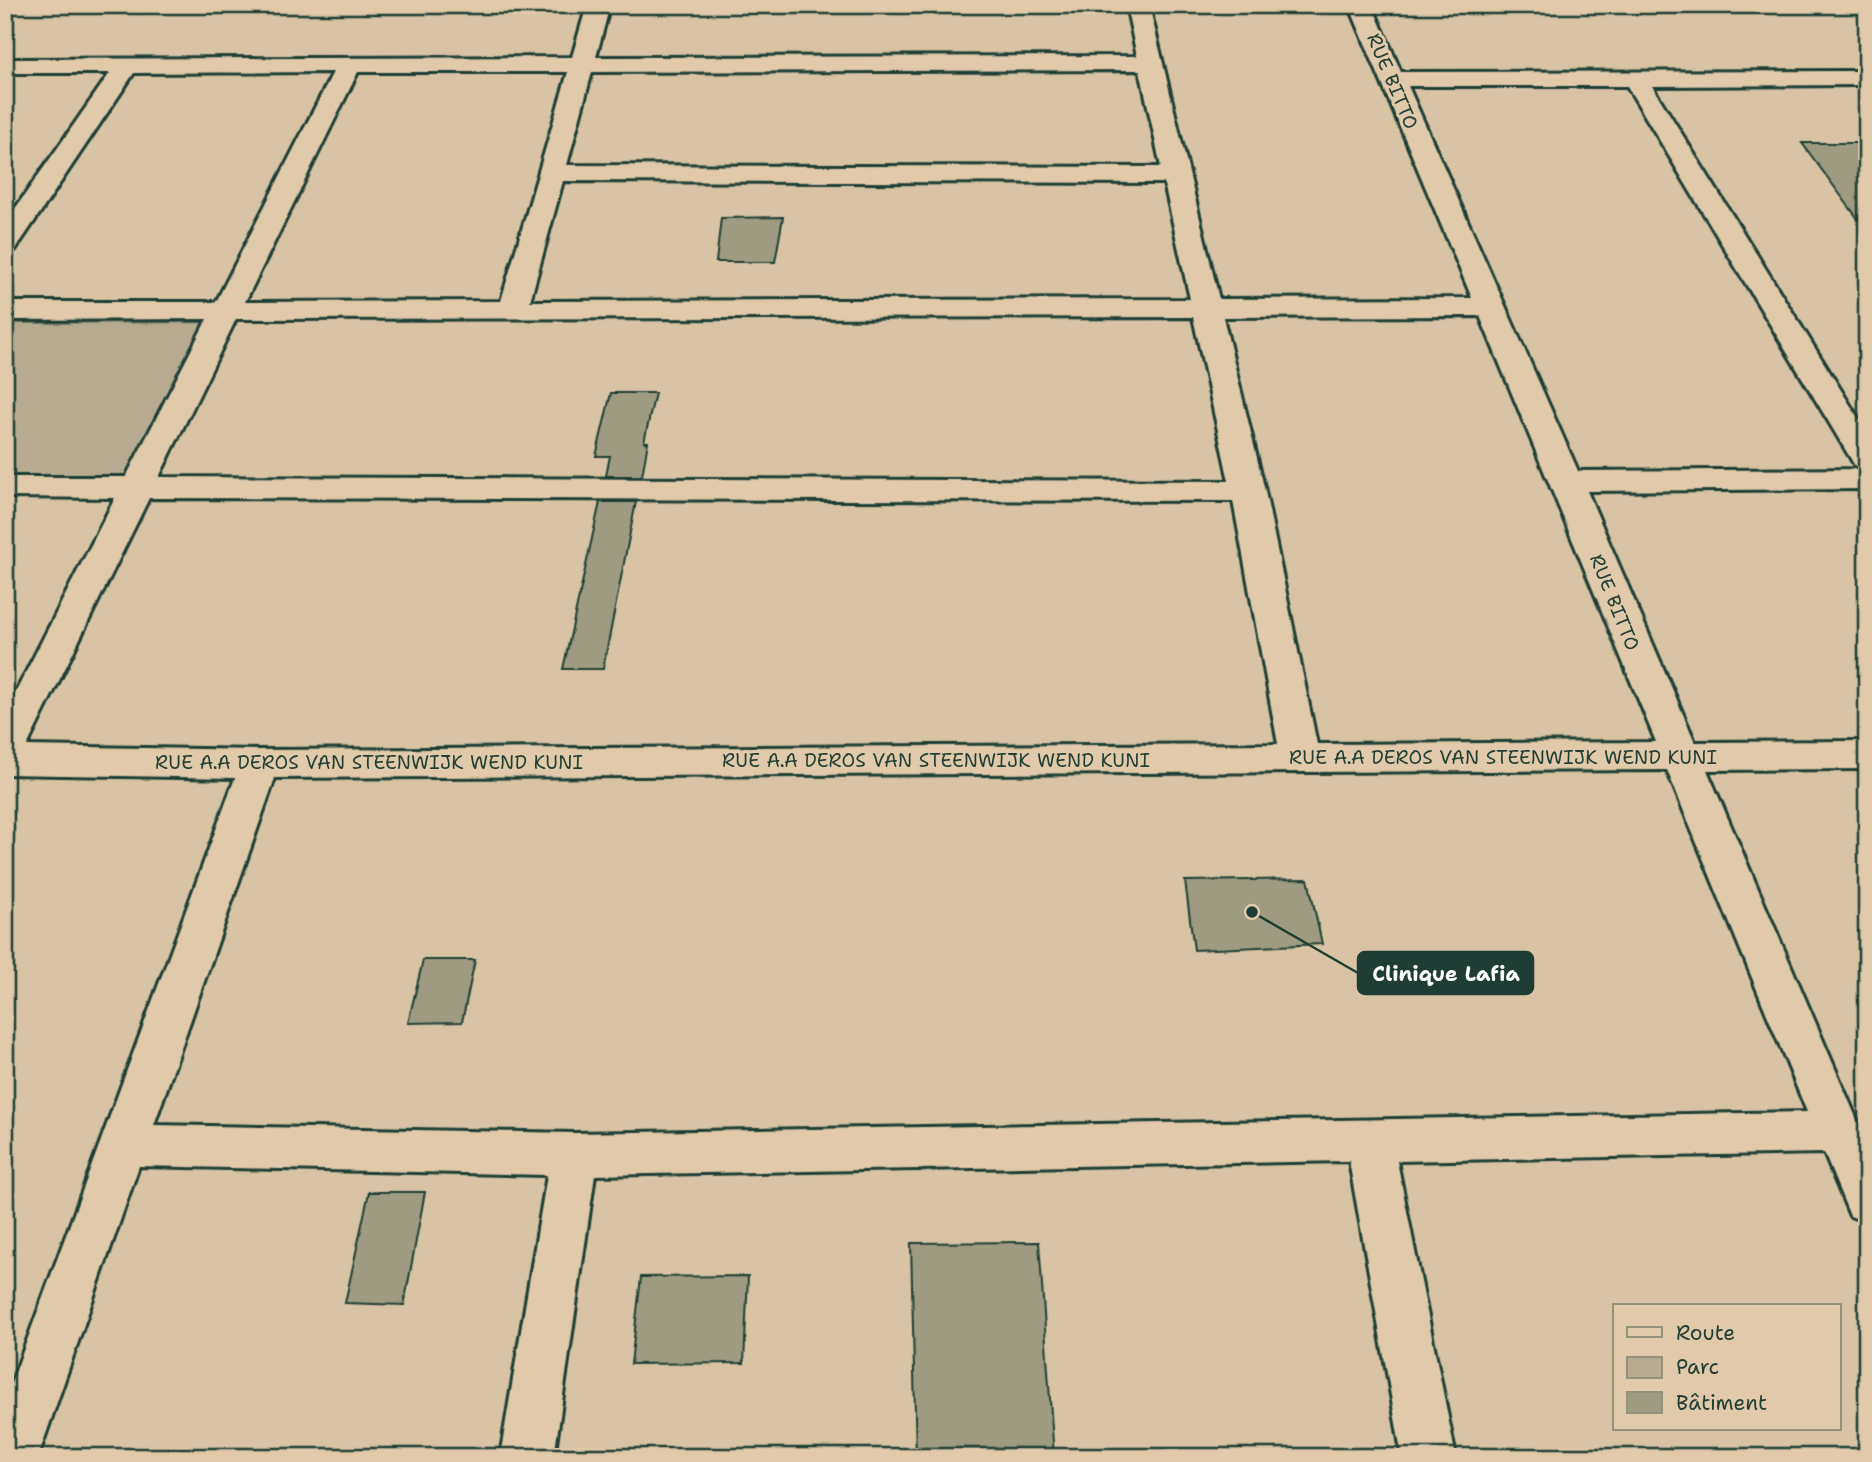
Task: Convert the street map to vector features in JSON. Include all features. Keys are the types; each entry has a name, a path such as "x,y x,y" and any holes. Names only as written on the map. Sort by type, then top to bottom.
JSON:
{"street":[{"path":"513,309 599,5"},
{"path":"1137,5 1248,491 1300,758"},
{"name":"RUE BITTO","path":"1360,5 1566,481 1678,756 1867,1200"},
{"path":"5,66 1150,63"},
{"path":"5,751 349,65"},
{"path":"5,244 126,67"},
{"path":"1392,79 1866,80"},
{"path":"1635,79 1867,459"},
{"path":"550,173 1175,175"},
{"path":"5,311 1489,307"},
{"path":"1566,481 1867,479"},
{"path":"5,487 1248,491"},
{"name":"RUE A.A DEROS VAN STEENWIJK WEND KUNI","path":"5,760 260,764 1867,755"},
{"path":"11,1457 260,764"},
{"path":"125,1145 574,1154 1838,1132"},
{"path":"1369,1139 1429,1457"},
{"path":"527,1457 574,1154"}],"green space":[{"path":"209,322 127,483 5,484 5,323"}],"building":[{"path":"1802,143 1867,143 1867,231"},
{"path":"783,217 775,262 716,262 721,218"},
{"path":"611,393 655,393 644,442 648,442 642,476 606,476 610,456 596,456"},
{"path":"600,502 636,502 603,669 563,669"},
{"path":"1308,879 1322,944 1194,950 1185,881"},
{"path":"423,960 475,960 462,1022 408,1023"},
{"path":"369,1192 425,1192 404,1305 345,1303"},
{"path":"1039,1242 1054,1457 916,1457 911,1243"},
{"path":"748,1276 744,1363 631,1364 641,1277"}],"place":[{"name":"Clinique Lafia","path":"1252,912"}]}
